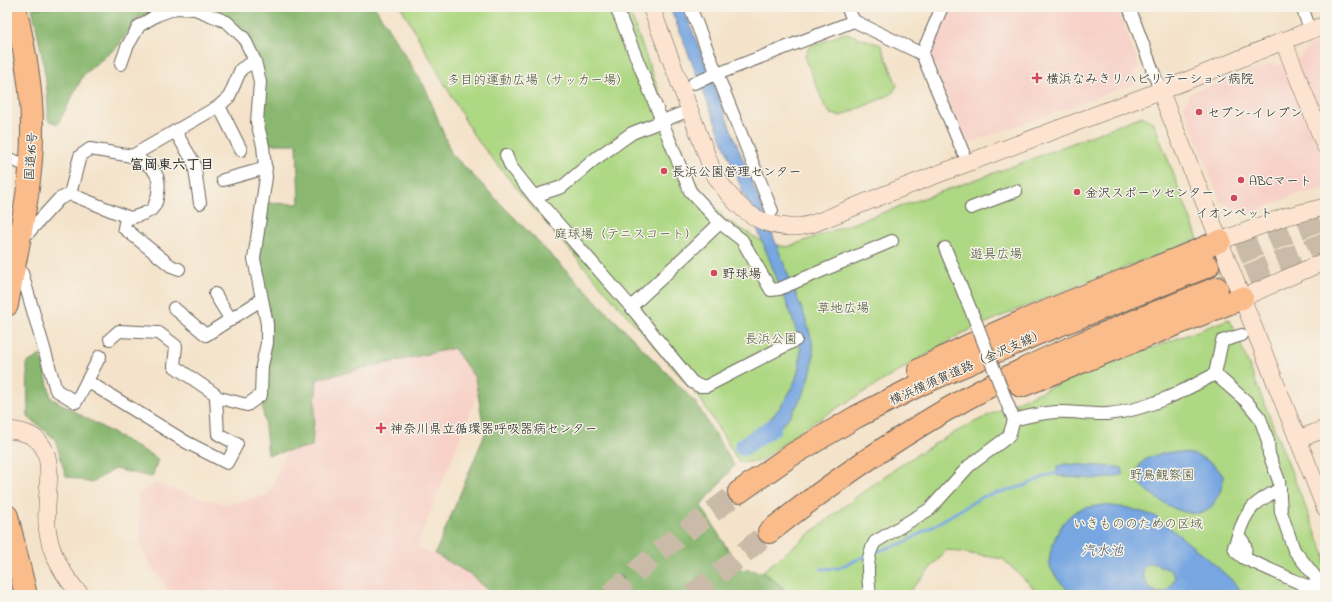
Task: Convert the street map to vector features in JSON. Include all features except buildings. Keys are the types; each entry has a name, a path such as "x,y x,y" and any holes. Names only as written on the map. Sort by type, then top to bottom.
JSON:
{"highway":[{"name":"国道16号","path":"7,305 21,233 31,166 32,127 30,87 24,47 15,7"},
{"path":"790,456 877,395 962,348 1220,241"},
{"name":"横浜横須賀道路（金沢支線）","path":"739,492 790,456 856,417 921,384 1039,334 1208,266"},
{"name":"横浜横須賀道路（金沢支線）","path":"769,532 873,454 932,417 990,386 1050,357 1217,288"},
{"path":"817,495 897,446 983,402 1242,298"},
{"path":"7,516 26,595"}],"street":[{"path":"616,7 660,121 690,191 720,223 742,240 772,290 778,289 892,241"},
{"path":"651,7 713,172 736,205 748,214 774,218 803,226 825,219 924,179 1160,90 1283,40 1325,25"},
{"path":"690,7 715,76 774,218"},
{"path":"847,7 854,21 922,54 963,152"},
{"path":"922,54 942,7"},
{"path":"1129,7 1160,90 1325,508"},
{"path":"1302,7 1307,21"},
{"path":"122,64 127,47 138,26 157,15 176,8 195,9 227,22 244,38 255,61 260,82 257,122 263,146 266,168 254,259 267,324 267,343 262,366 262,394 247,405 216,397"},
{"path":"694,83 854,21"},
{"path":"1283,40 1325,146"},
{"path":"132,156 220,106 229,97 241,69 255,61"},
{"path":"220,106 241,150"},
{"path":"534,196 562,187 595,159 632,133 680,114"},
{"path":"175,131 194,163 200,203"},
{"path":"21,233 28,233 59,199 70,194 130,218 149,211 156,205 160,180 154,170 147,164 132,156 90,149 80,156 70,194"},
{"path":"506,155 511,167 534,196 631,307 692,382 699,386 707,386 796,340"},
{"path":"7,158 31,166"},
{"path":"222,180 266,168"},
{"path":"971,208 1016,191"},
{"path":"1220,241 1284,217 1325,207"},
{"path":"126,217 124,228 171,266 179,269"},
{"path":"631,307 720,223"},
{"path":"870,595 868,576 869,555 875,542 930,509 969,466 1009,436 1014,420 945,248"},
{"path":"1242,298 1325,261"},
{"path":"13,269 22,273 56,390 76,402 100,356"},
{"path":"215,294 231,320"},
{"path":"174,308 206,335 261,300"},
{"path":"87,381 186,442 227,463 237,444 218,434 215,394 174,366 176,346 159,333 119,331 110,339"},
{"path":"1215,374 1222,341 1242,335"},
{"path":"1014,420 1035,414 1058,412 1083,415 1109,414 1134,410 1188,388 1215,374"},
{"path":"1215,374 1246,401 1260,418 1268,441 1269,454 1280,489 1281,512 1294,550 1325,590"},
{"path":"1298,439 1325,429"},
{"path":"7,430 25,433 35,438 44,447 48,458 50,474 46,515 52,549 59,568 81,595"},
{"path":"1280,489 1260,499 1251,508 1242,521 1238,536 1246,544 1244,558 1302,584 1325,590"}],"shaded area":[{"name":"横浜なみきリハビリテーション病院","path":"951,7 1117,7 1139,67 1133,73 1136,83 966,144 930,55"},
{"path":"1325,40 1325,189 1297,194 1249,214 1220,201 1184,106 1190,93 1270,64 1281,65 1302,56 1308,46"},
{"name":"神奈川県立循環器呼吸器病センター","path":"451,339 495,350 416,548 468,566 496,595 173,595 155,572 141,548 138,494 155,484 225,505 268,495 321,372"}],"green space":[{"path":"168,7 138,18 117,47 84,74 58,124 48,120 47,92 41,49 32,8"},
{"path":"197,7 375,7 426,89 451,153 696,403 734,466 701,506 740,569 763,572 790,595 631,595 620,575 596,595 494,595 470,574 435,554 485,434 475,378 454,348 317,379 312,446 268,455 262,399 268,368 272,324 257,260 267,203 299,204 297,144 266,144 260,122 262,83 245,37"},
{"name":"長浜公園","path":"401,7 628,7 667,114 698,188 725,219 763,242 787,247 1016,165 1142,116 1154,123 1198,239 1009,313 961,334 804,428 759,462 739,462 701,400 527,201 474,136"},
{"path":"845,33 881,45 897,85 892,94 841,116 831,114 825,107 805,57 809,47"},
{"name":"野鳥観察園","path":"1229,319 1235,330 1325,556 1325,595 1041,595 1003,559 947,550 906,595 791,595 763,571 847,504 891,472 936,443 971,424 1043,390"},
{"path":"41,355 51,398 158,459 152,477 114,469 91,483 66,476 55,439 28,417 27,363"},
{"path":"620,577 629,595 599,595"}],"water":[{"path":"670,7 683,7 806,320 813,347 813,358 808,382 797,405 774,432 753,445 747,434 768,421 787,396 799,367 800,347 792,317"},
{"path":"1172,452 1187,453 1201,457 1213,465 1223,476 1219,493 1208,510 1201,513 1192,513 1183,512 1174,508 1156,498 1141,485 1136,478 1137,471 1143,461 1153,456"},
{"path":"1064,464 1118,467 1122,468 1123,474 1116,477 1099,479 1057,476 1057,467"},
{"name":"汽水池","path":"1103,505 1129,508 1155,516 1212,562 1236,584 1244,595 1072,595 1056,577 1050,565 1050,552 1052,545 1063,524 1074,512","holes":["1152,563 1170,570 1175,577 1171,586 1165,592 1159,593 1150,589 1143,575 1144,566"]}],"waterway":[{"path":"743,447 772,428"},
{"path":"875,552 906,542 982,497 1024,486 1043,477 1057,473"},
{"path":"821,569 838,568 866,556"}],"tunnel":[{"path":"1208,266 1325,218"},
{"path":"1217,288 1325,243"},
{"path":"610,595 666,546 739,492"},
{"path":"693,595 769,532"}],"place":[{"name":"横浜なみきリハビリテーション病院","path":"1037,78"},
{"name":"セブン-イレブン","path":"1199,112"},
{"name":"長浜公園管理センター","path":"664,171"},
{"name":"ABCマート","path":"1241,180"},
{"name":"金沢スポーツセンター","path":"1077,192"},
{"name":"イオンペット","path":"1234,198"},
{"name":"野球場","path":"714,273"},
{"name":"神奈川県立循環器呼吸器病センター","path":"381,428"}],"district":[{"name":"富岡東六丁目","path":"172,164"}],"park label":[{"name":"多目的運動広場（サッカー場）","path":"538,79"},
{"name":"庭球場（テニスコート）","path":"626,233"},
{"name":"遊具広場","path":"996,253"},
{"name":"草地広場","path":"843,307"},
{"name":"いきもののための区域","path":"1138,523"}]}
